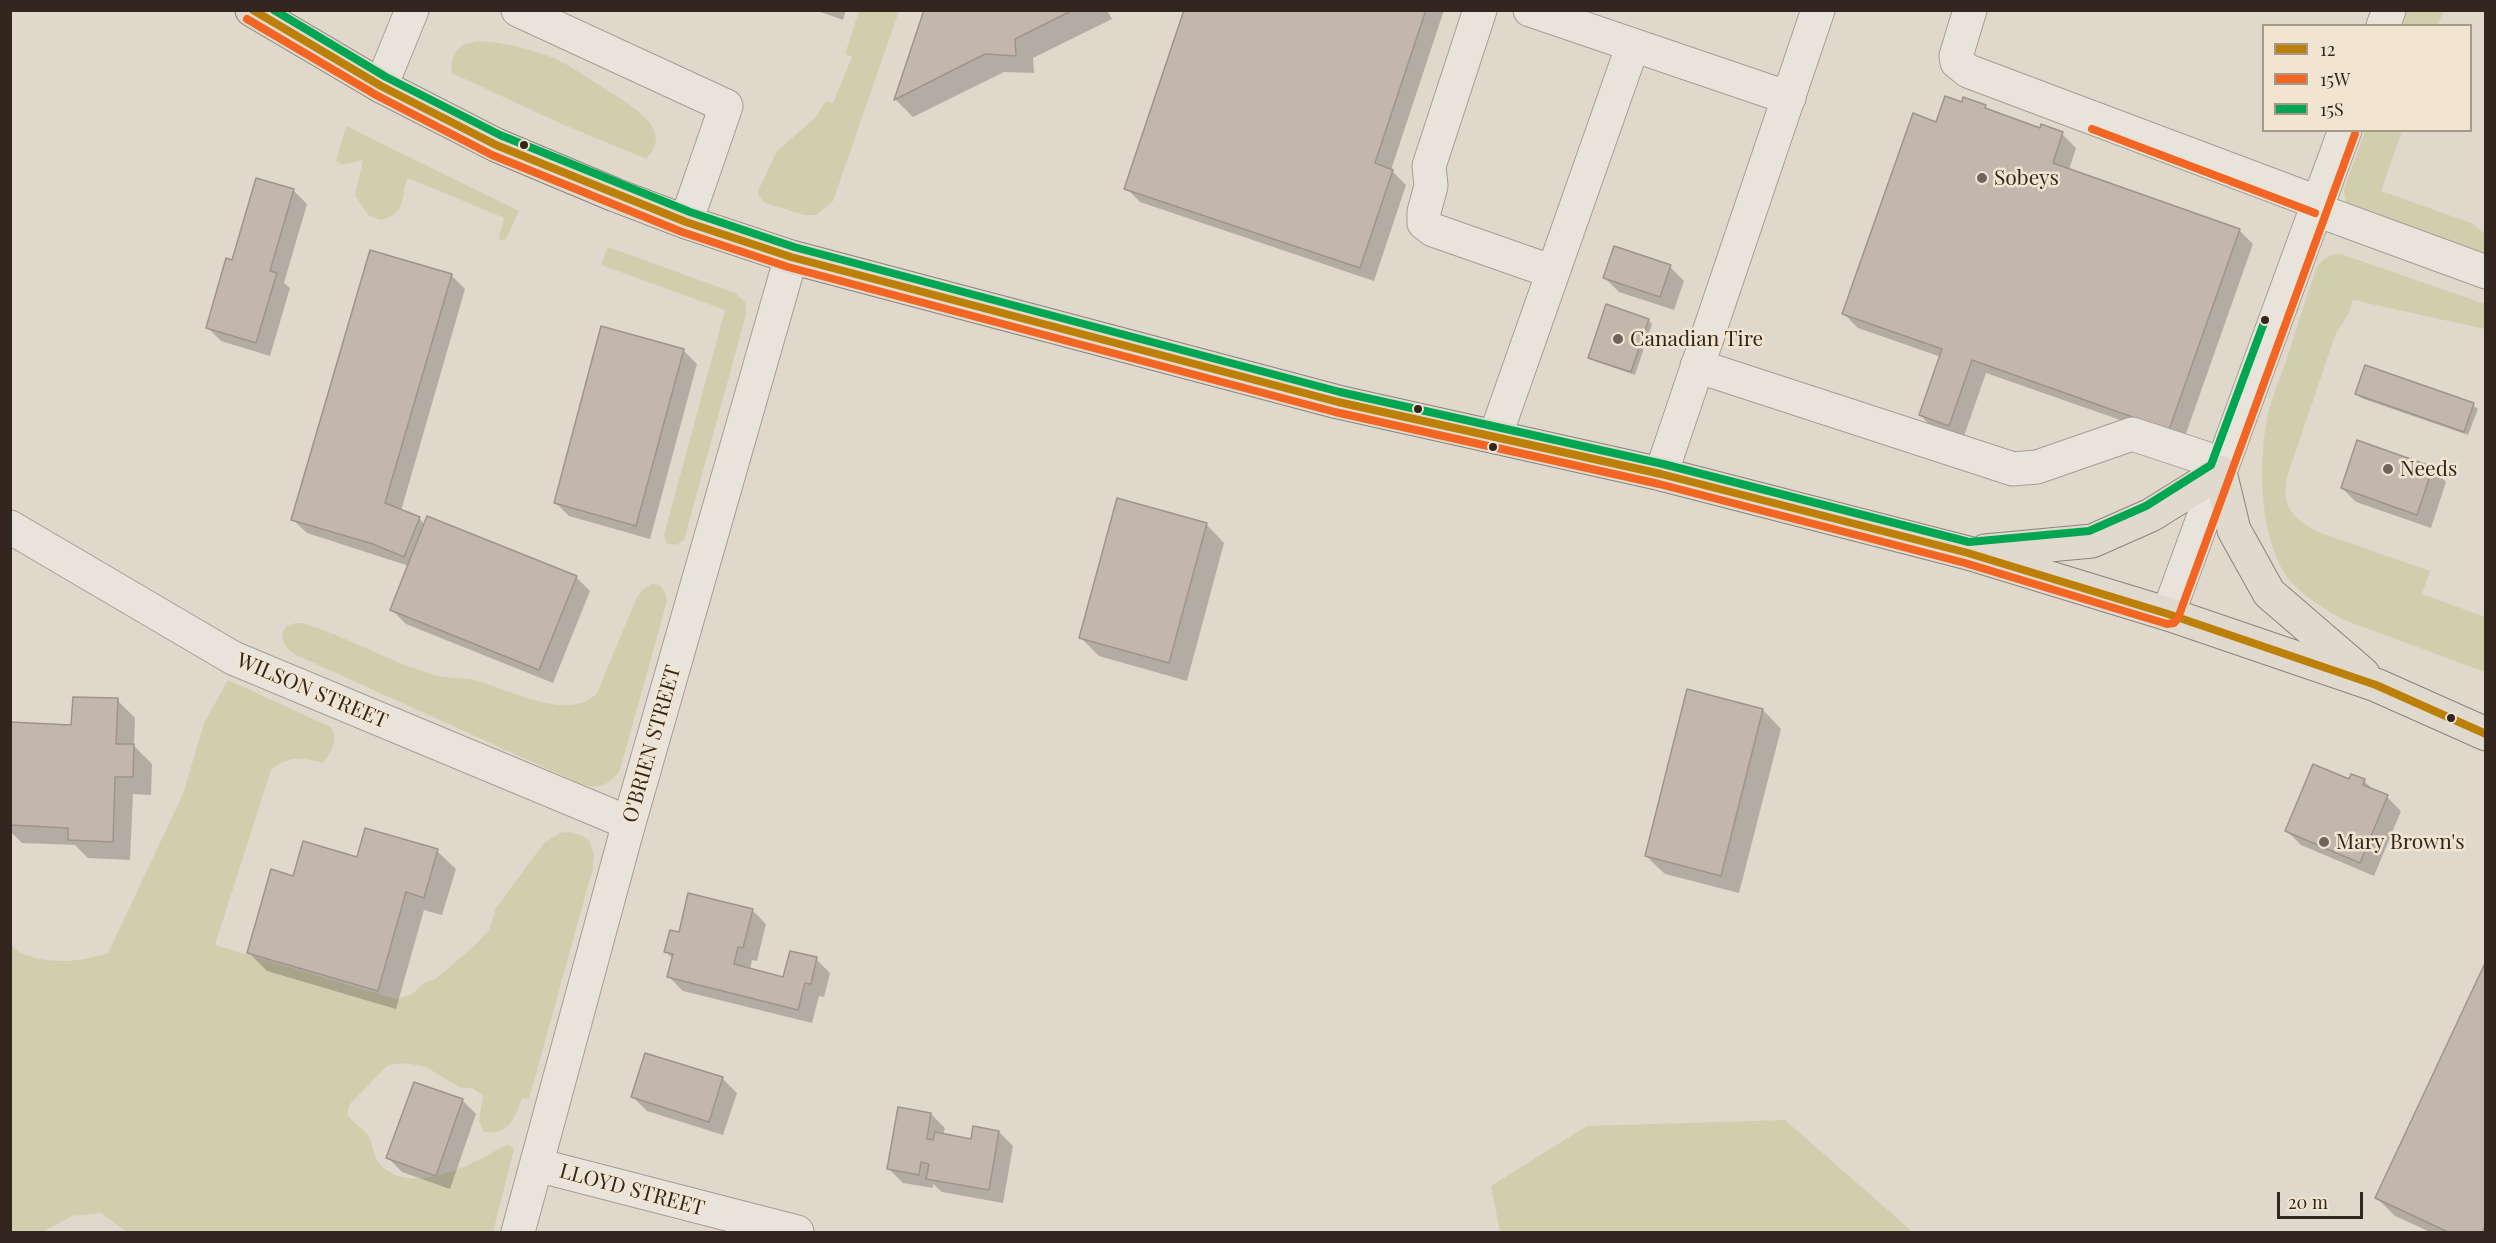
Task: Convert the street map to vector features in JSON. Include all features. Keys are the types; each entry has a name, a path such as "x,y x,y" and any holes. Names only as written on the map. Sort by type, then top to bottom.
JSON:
{"main road":[{"path":"252,10 381,86 548,168 686,222 791,257 1338,402 1661,474 1968,553 2168,614 2376,685 2486,734"},
{"path":"1968,553 2092,542 2151,515 2221,468 2234,530 2269,593 2376,685"}],"street":[{"path":"381,86 412,10"},
{"path":"518,10 726,106 686,222"},
{"path":"1480,10 1429,166 1431,186 1424,212 1424,223 1433,230 1553,272"},
{"path":"1530,10 1789,98"},
{"path":"1661,474 1818,10"},
{"path":"1970,10 1957,48 1957,62 1962,68 2486,272"},
{"path":"1495,437 1633,45"},
{"path":"2168,614 2344,132"},
{"name":"O'BRIEN STREET","path":"518,1233 629,823 791,257"},
{"path":"1697,366 2013,469 2037,467 2132,434 2221,468"},
{"name":"WILSON STREET","path":"10,527 233,658 629,823"},
{"name":"LLOYD STREET","path":"537,1165 797,1233"}],"shaded area":[{"path":"859,11 899,11 833,201 816,215 804,215 765,203 758,191 777,151 815,118 826,101 833,103 852,57 845,54"},
{"path":"2406,11 2444,11 2438,24 2402,24"},
{"path":"480,41 534,51 571,67 645,117 656,137 654,148 646,159 555,121 452,73 454,54 457,50 466,44"},
{"path":"346,126 519,211 506,239 501,241 499,238 504,218 408,178 402,203 396,213 381,220 368,215 355,195 363,160 342,165 336,161"},
{"path":"2365,132 2402,132 2381,191 2474,224 2485,235 2485,262 2347,207 2344,189"},
{"path":"608,247 735,293 745,302 746,315 684,540 676,545 666,543 664,535 725,310 601,265"},
{"path":"2334,254 2341,254 2485,304 2485,329 2353,300 2349,313 2336,333 2288,474 2287,502 2301,521 2318,532 2430,571 2422,594 2485,617 2485,672 2344,620 2312,600 2295,586 2283,570 2274,551 2268,530 2262,483 2267,419 2317,267 2324,259"},
{"path":"651,584 663,588 667,601 620,770 608,783 599,786 581,784 296,655 285,645 282,634 288,626 302,623 319,628 417,670 444,677 475,680 538,701 571,705 585,701 597,693 637,597"},
{"path":"228,680 331,727 334,741 323,763 296,759 284,762 271,770 215,945 396,999 412,994 424,983 437,978 476,944 489,930 496,908 544,843 560,833 572,832 589,840 594,854 593,868 529,1099 522,1098 510,1124 500,1131 484,1132 479,1121 483,1096 472,1088 461,1088 426,1067 406,1063 388,1065 350,1104 347,1114 369,1137 379,1163 391,1173 406,1178 440,1175 474,1162 502,1147 508,1145 514,1149 493,1232 127,1232 101,1213 72,1216 43,1232 11,1232 10,945 20,952 44,960 71,961 108,953 183,794 204,723"},
{"path":"1785,1120 1913,1232 1500,1232 1491,1186 1587,1126"}],"building":[{"path":"924,10 1073,10 1015,39 1016,56 985,54 894,100"},
{"path":"1184,10 1426,10 1375,163 1393,170 1360,268 1124,189"},
{"path":"1945,96 1962,102 1963,97 1986,105 1985,108 2040,128 2041,124 2063,132 2053,163 2240,229 2169,430 1972,360 1949,426 1919,415 1942,349 1842,314 1913,113 1936,122"},
{"path":"256,178 294,189 270,271 277,273 256,343 206,328 226,258 232,260"},
{"path":"1614,246 1671,265 1660,297 1603,278"},
{"path":"370,250 452,274 385,503 420,517 404,557 373,544 291,520"},
{"name":"Canadian Tire","path":"1606,304 1649,319 1631,372 1588,358"},
{"path":"601,326 684,349 636,526 554,503"},
{"path":"2365,365 2474,403 2464,432 2355,394"},
{"path":"2357,440 2433,467 2417,515 2341,488"},
{"path":"1117,498 1207,523 1169,663 1079,638"},
{"path":"427,516 577,576 539,670 390,610"},
{"path":"1687,689 1763,709 1721,876 1645,856"},
{"path":"73,697 118,698 116,744 134,744 133,777 115,777 113,842 68,840 68,828 10,825 10,722 71,725"},
{"path":"2313,764 2349,779 2351,774 2365,779 2363,785 2388,795 2360,863 2285,831"},
{"path":"365,828 438,849 424,898 406,892 378,991 247,953 271,869 293,876 303,841 357,857"},
{"path":"688,893 753,909 743,948 738,947 734,964 783,977 790,951 817,957 811,984 805,983 798,1010 667,977 673,954 664,952 670,930 679,932"},
{"path":"2486,961 2486,1224 2482,1232 2448,1232 2375,1198"},
{"path":"645,1053 723,1077 709,1122 631,1097"},
{"path":"414,1082 463,1099 436,1176 386,1158"},
{"path":"898,1107 931,1113 927,1139 933,1140 935,1132 971,1139 973,1126 999,1131 989,1190 926,1179 929,1164 921,1162 919,1175 887,1169"}],"transit line":[{"name":"12","path":"253,10 381,86 496,145 686,222 791,257 1338,402 1661,474 1968,553 2168,614 2376,685 2486,734"},
{"name":"15S","path":"274,10 386,77 500,135 690,212 794,247 1340,392 1663,464 1969,542 2089,531 2146,506 2211,465 2265,320"},
{"name":"15W","path":"247,19 376,95 492,155 682,232 788,267 1335,412 1659,484 1965,563 2167,624 2174,623 2178,618 2355,134"},
{"name":"15W","path":"2092,129 2315,213"}],"place":[{"name":"Sobeys","path":"1982,178"},
{"name":"Canadian Tire","path":"1618,339"},
{"name":"Needs","path":"2388,469"},
{"name":"Mary Brown's","path":"2324,842"}]}
